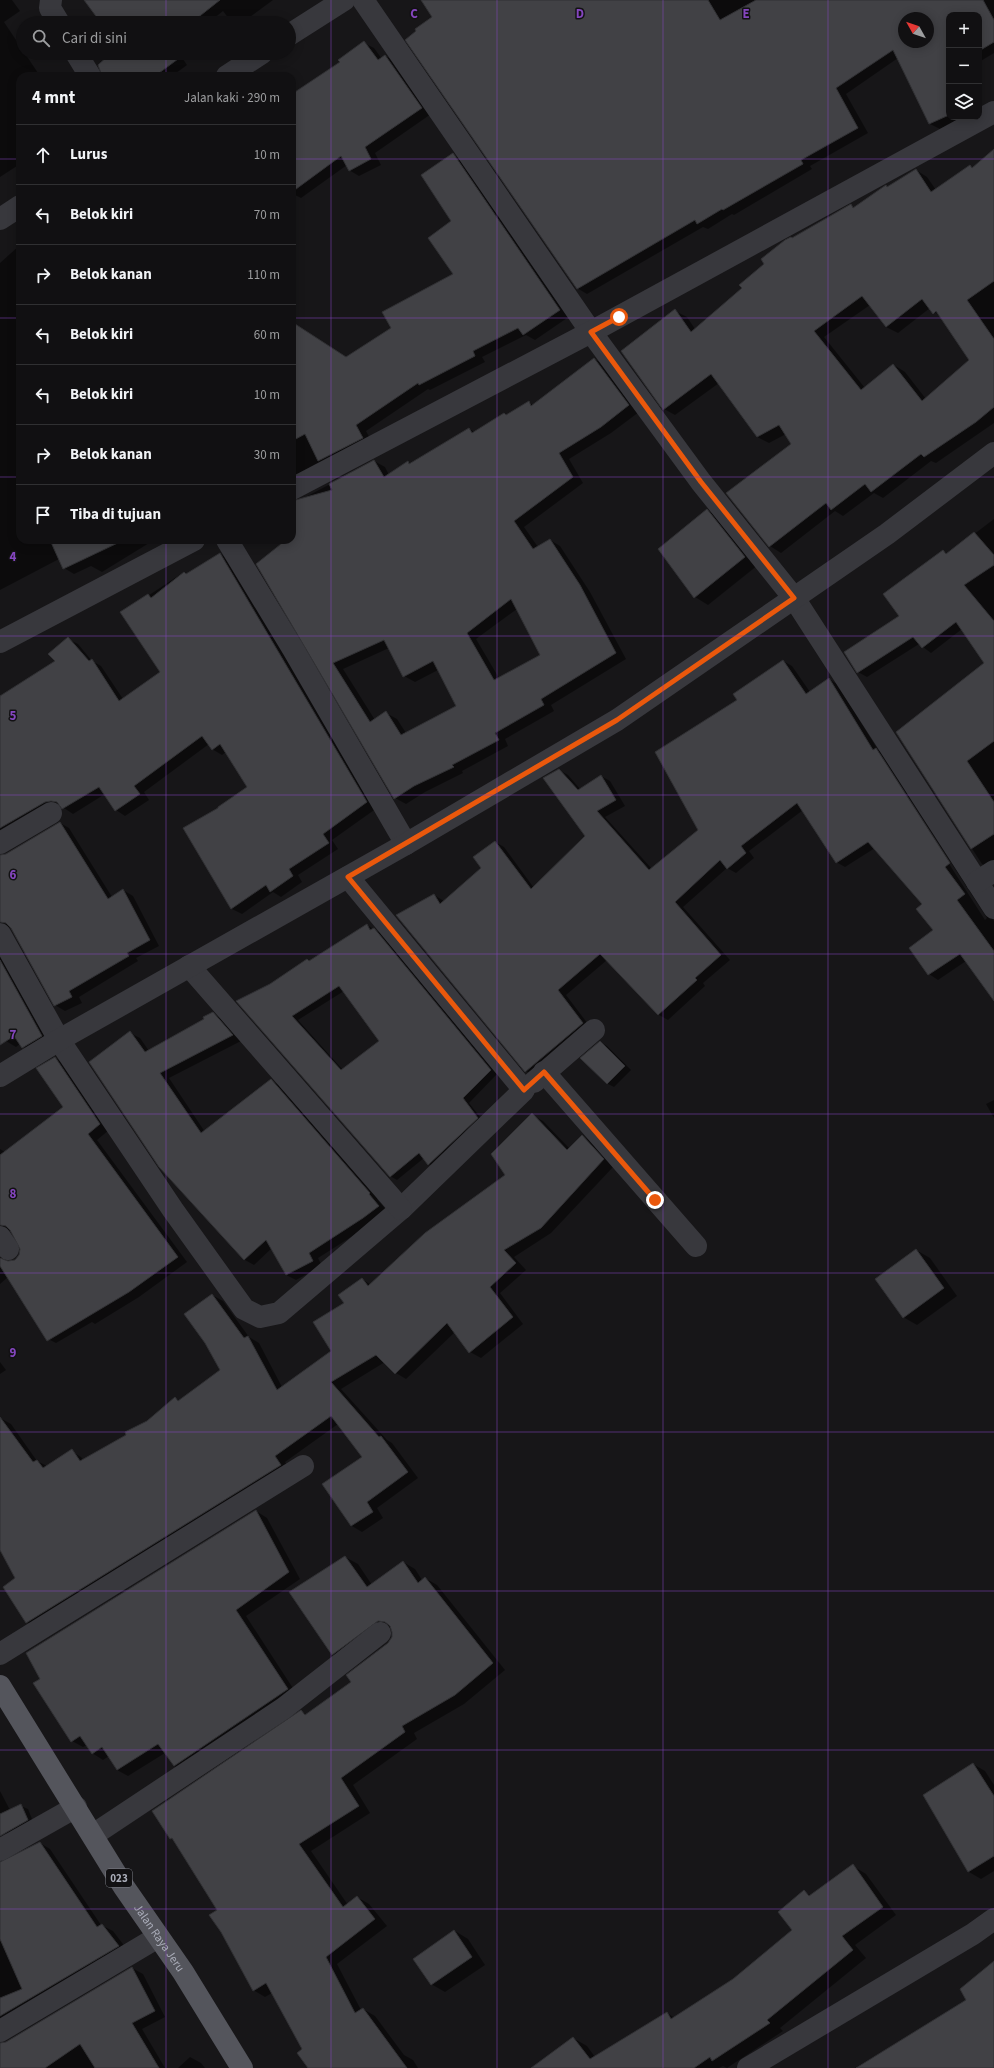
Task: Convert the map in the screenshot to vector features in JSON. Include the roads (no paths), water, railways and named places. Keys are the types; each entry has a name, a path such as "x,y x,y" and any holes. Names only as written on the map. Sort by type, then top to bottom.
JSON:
{"main road":[{"name":"Jalan Raya Jeru","path":"0,1686 124,1887 183,1972 242,2068"}],"street":[{"path":"51,0 50,8 55,16"},
{"path":"296,31 344,0"},
{"path":"363,0 591,332 701,482 794,598 985,876 994,908"},
{"path":"80,60 88,72"},
{"path":"233,72 251,60"},
{"path":"296,486 591,332 994,112"},
{"path":"0,219 16,209"},
{"path":"0,1076 59,1040 406,844 617,720 887,534 994,452"},
{"path":"0,642 186,544"},
{"path":"229,544 293,649 406,844"},
{"path":"0,843 51,814"},
{"path":"348,877 524,1090"},
{"path":"0,934 59,1040 173,1210 244,1309 260,1317 279,1313 401,1209 524,1090 594,1030"},
{"path":"189,966 401,1209"},
{"path":"544,1072 696,1246"},
{"path":"0,1654 304,1466"},
{"path":"93,1835 284,1708 380,1633"},
{"path":"0,1850 76,1807"},
{"path":"748,2068 973,1934 994,1919"},
{"path":"0,2031 158,1936"}]}
